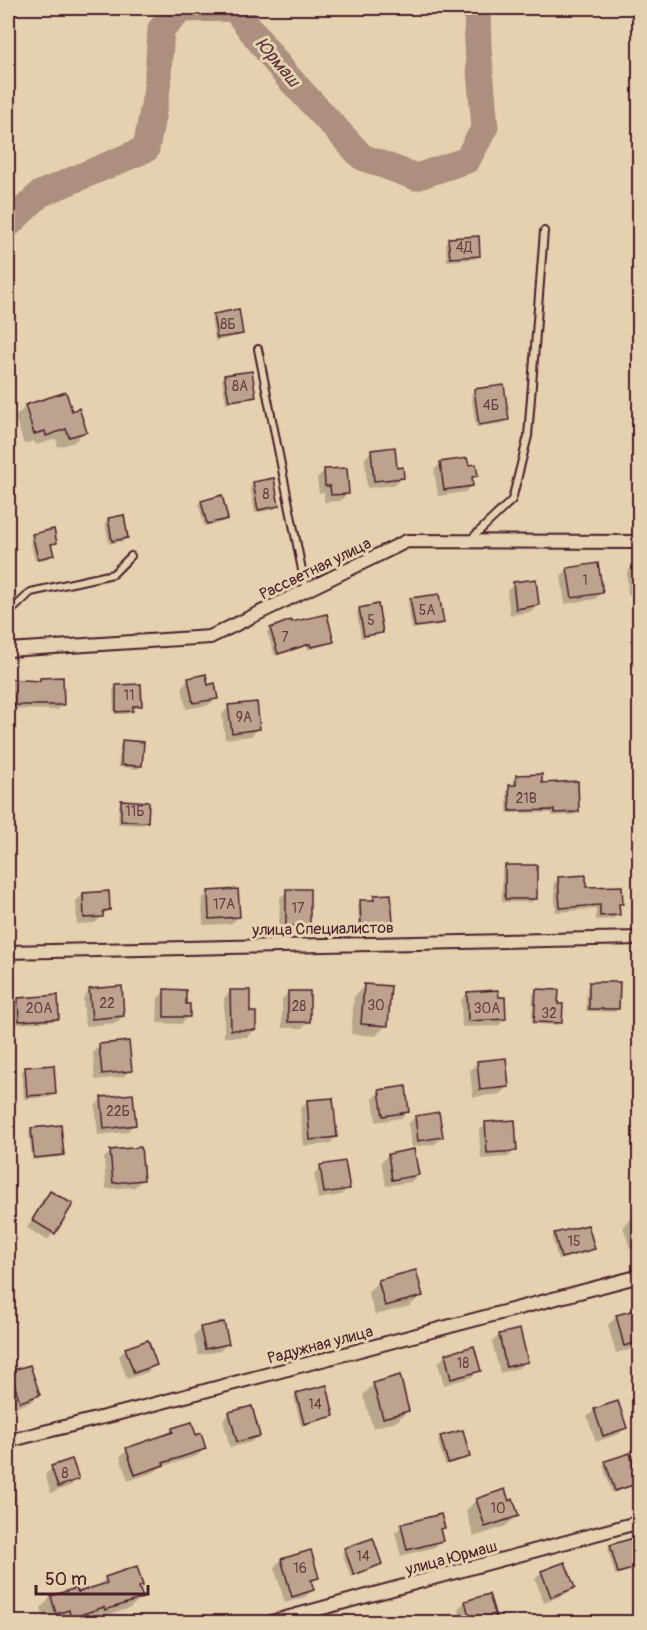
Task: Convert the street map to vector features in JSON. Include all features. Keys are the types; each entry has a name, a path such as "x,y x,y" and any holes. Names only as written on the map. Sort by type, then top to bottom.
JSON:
{"street":[{"name":"Рассветная улица","path":"8,650 210,638 407,541 639,542"},
{"name":"улица Специалистов","path":"8,952 639,938"},
{"name":"Радужная улица","path":"8,1441 639,1276"},
{"name":"улица Юрмаш","path":"271,1623 639,1522"}],"lane":[{"path":"470,541 512,500 528,436 544,231"},
{"path":"258,350 306,591"},
{"path":"8,614 31,592 113,574 131,556"}],"building":[{"path":"479,236 480,256 450,258 448,238"},
{"path":"239,309 243,334 217,338 213,314"},
{"path":"252,371 256,397 229,401 224,375"},
{"path":"504,385 509,420 479,425 474,389"},
{"path":"66,392 72,411 79,408 87,432 69,437 66,429 46,436 45,431 34,434 25,405"},
{"path":"395,447 397,468 403,467 404,478 374,481 371,450"},
{"path":"467,458 469,465 476,464 478,476 472,477 473,486 444,490 440,462"},
{"path":"347,468 349,494 331,495 330,486 325,486 324,469"},
{"path":"274,478 279,506 258,510 253,482"},
{"path":"222,495 228,519 207,524 201,501"},
{"path":"124,515 128,538 112,541 108,518"},
{"path":"54,529 57,543 51,544 54,555 38,559 32,534"},
{"path":"598,563 603,593 572,598 567,568"},
{"path":"536,579 539,605 516,609 513,582"},
{"path":"439,594 444,623 415,627 410,598"},
{"path":"378,604 383,633 364,636 359,608"},
{"path":"327,614 334,642 311,647 310,644 278,654 270,628 291,620 292,622"},
{"path":"206,674 208,685 215,683 218,699 193,703 188,678"},
{"path":"63,677 64,705 8,705 8,679 40,681 40,678"},
{"path":"141,684 142,706 133,706 133,711 116,712 116,685"},
{"path":"257,702 260,729 232,733 228,705"},
{"path":"122,740 144,742 142,766 121,765"},
{"path":"542,774 542,783 578,781 579,812 510,811 509,785 516,785 516,775"},
{"path":"121,800 149,802 148,822 121,821"},
{"path":"505,865 537,865 537,899 505,899"},
{"path":"586,875 586,887 622,886 623,904 619,904 620,915 600,916 600,905 560,908 558,877"},
{"path":"238,889 240,917 209,919 208,891"},
{"path":"286,889 310,889 310,926 286,926"},
{"path":"109,891 110,910 103,911 103,917 84,918 83,893"},
{"path":"391,894 393,923 361,925 360,900 374,900 374,895"},
{"path":"589,982 620,982 619,1009 589,1009"},
{"path":"364,984 391,986 388,1026 361,1024"},
{"path":"122,986 124,1016 92,1019 89,989"},
{"path":"164,989 186,990 186,1004 190,1004 190,1017 164,1017"},
{"path":"536,989 559,990 558,1004 563,1004 562,1023 534,1022"},
{"path":"230,990 250,990 250,1012 256,1012 256,1030 231,1030"},
{"path":"498,990 499,997 505,997 506,1019 468,1021 467,992"},
{"path":"288,991 310,991 310,1022 288,1022"},
{"path":"58,995 59,1019 19,1021 18,998"},
{"path":"129,1041 132,1071 102,1074 99,1044"},
{"path":"506,1058 509,1087 480,1090 477,1061"},
{"path":"54,1065 56,1094 27,1096 25,1067"},
{"path":"406,1086 409,1112 383,1116 379,1090"},
{"path":"133,1094 136,1125 104,1129 101,1097"},
{"path":"333,1098 337,1137 310,1140 307,1100"},
{"path":"439,1112 443,1137 418,1141 415,1116"},
{"path":"515,1120 517,1151 487,1153 485,1122"},
{"path":"61,1125 64,1155 34,1158 31,1128"},
{"path":"141,1147 144,1180 113,1183 110,1150"},
{"path":"414,1149 419,1175 392,1180 388,1154"},
{"path":"345,1161 350,1189 324,1193 320,1165"},
{"path":"50,1191 73,1204 55,1234 32,1220"},
{"path":"588,1225 595,1249 561,1258 554,1233"},
{"path":"416,1270 423,1296 385,1306 378,1280"},
{"path":"639,1309 639,1342 624,1346 616,1315"},
{"path":"224,1322 229,1344 205,1349 200,1327"},
{"path":"520,1329 528,1362 506,1367 499,1334"},
{"path":"148,1340 157,1365 134,1373 125,1348"},
{"path":"474,1346 481,1371 451,1379 445,1354"},
{"path":"30,1365 40,1395 20,1402 10,1371"},
{"path":"400,1375 409,1411 383,1418 373,1383"},
{"path":"327,1385 334,1416 304,1424 296,1393"},
{"path":"618,1401 627,1428 603,1436 594,1409"},
{"path":"252,1406 260,1436 237,1442 229,1412"},
{"path":"192,1422 196,1435 201,1433 206,1449 135,1475 126,1448 173,1432 172,1428"},
{"path":"463,1430 470,1457 448,1463 440,1436"},
{"path":"630,1453 639,1483 615,1491 605,1461"},
{"path":"72,1459 79,1479 58,1487 51,1466"},
{"path":"505,1489 509,1501 513,1499 519,1516 485,1527 476,1499"},
{"path":"441,1514 445,1528 440,1529 443,1541 407,1550 401,1524"},
{"path":"373,1538 382,1564 354,1575 344,1548"},
{"path":"633,1538 639,1567 618,1573 610,1545"},
{"path":"311,1550 319,1578 311,1580 314,1590 292,1597 281,1559"},
{"path":"565,1562 575,1588 551,1597 541,1571"},
{"path":"137,1566 143,1586 139,1587 143,1598 71,1618 69,1610 56,1614 51,1596 76,1588 78,1592 107,1583 105,1577"},
{"path":"489,1594 496,1617 479,1623 471,1623 465,1601"}],"waterway":[{"name":"Юрмаш","path":"8,225 40,194 146,149 157,89 161,29 182,9 234,8 286,75 362,157 416,177 467,160 485,127 477,8"}]}
